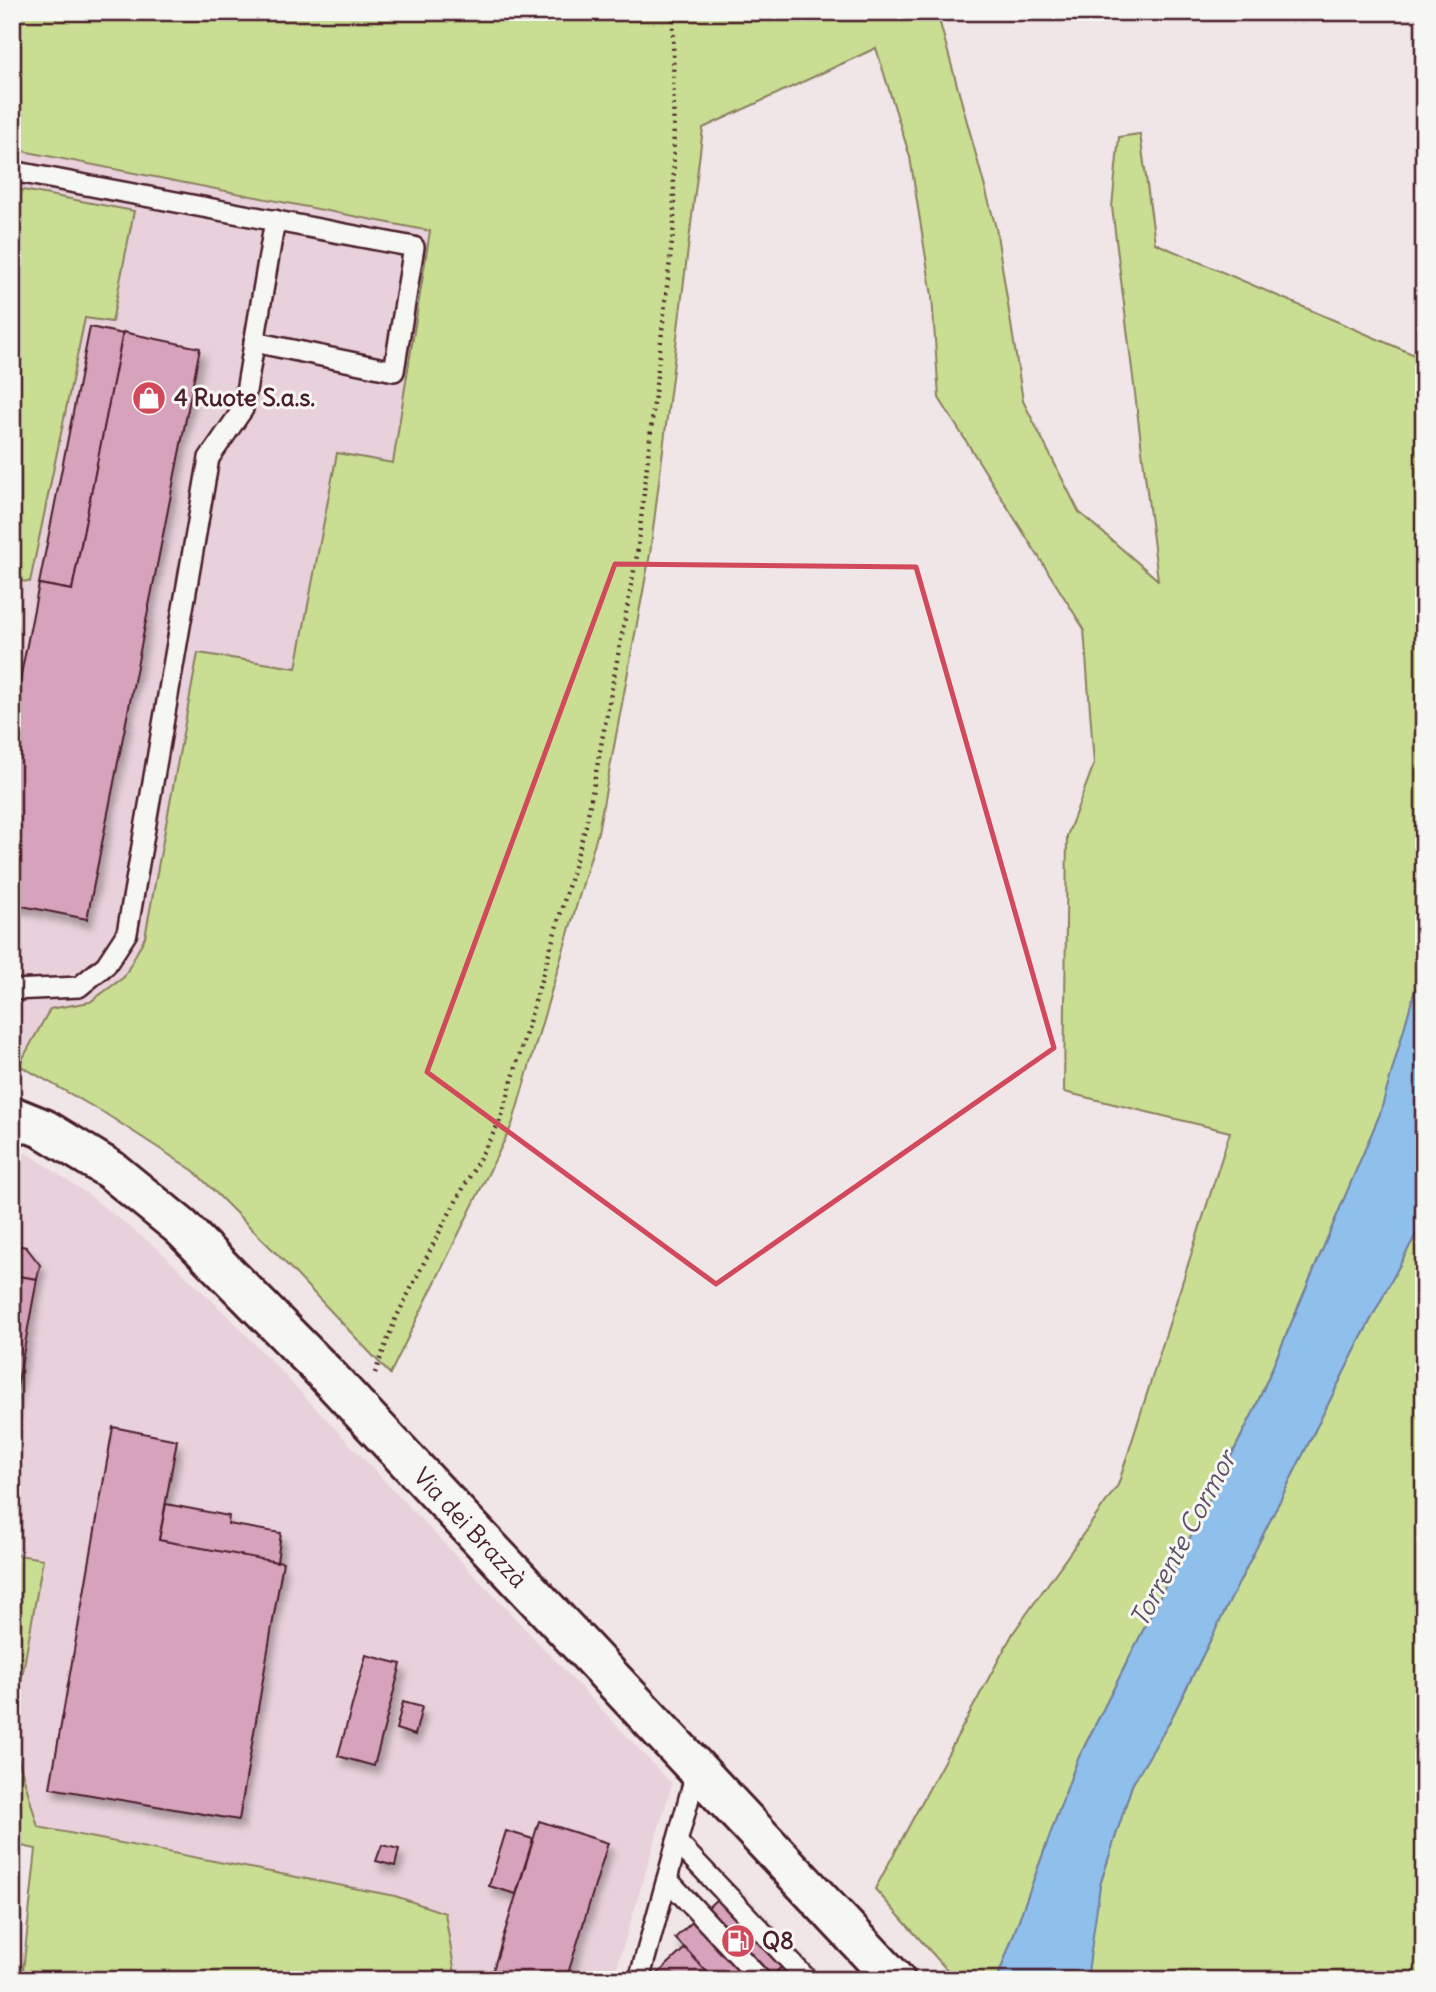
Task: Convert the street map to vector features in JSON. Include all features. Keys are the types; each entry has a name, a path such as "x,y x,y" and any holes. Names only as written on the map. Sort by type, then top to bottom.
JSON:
{"main road":[{"name":"Via dei Brazzà","path":"12,1116 44,1129 111,1170 181,1227 362,1412 895,1980"}],"lane":[{"path":"12,171 414,247 394,371 254,342"},
{"path":"12,990 79,987 106,965 127,933 209,458 243,409 275,220"},
{"path":"639,1980 697,1769"},
{"path":"677,1842 808,1980"},
{"path":"667,1879 761,1980"},
{"path":"888,1980 895,1980"}],"path":[{"path":"362,1412 395,1320 501,1119 586,825 637,555 674,224 673,12"}],"highlighted area":[{"path":"615,564 916,567 1054,1048 716,1284 427,1072"}],"shaded area":[{"path":"12,149 430,231 393,464 337,453 296,668 198,653 145,937 124,977 90,1002 50,1009 19,1065 12,1064"},
{"path":"12,1147 32,1156 90,1196 159,1250 233,1321 672,1784 613,1980 456,1980 445,1913 395,1896 12,1822"}],"green space":[{"path":"12,12 937,12 996,228 1023,401 1079,512 1158,580 1112,207 1119,137 1140,134 1155,243 1424,359 1424,958 1380,1114 1254,1411 1077,1761 997,1980 956,1980 875,1889 1013,1633 1118,1485 1230,1132 1064,1092 1067,836 1094,764 1084,629 939,398 932,296 910,157 876,48 703,128 650,554 598,832 512,1125 390,1374 194,1171 106,1114 19,1065 50,1009 90,1002 124,977 145,937 198,653 296,668 337,453 393,463 430,231 12,149"},
{"path":"12,188 134,211 112,322 85,318 30,582 12,580"},
{"path":"1424,1219 1424,1980 1085,1980 1100,1885 1132,1785 1169,1723 1361,1338"},
{"path":"12,1554 43,1559 12,1733"},
{"path":"12,1737 38,1827 395,1896 445,1913 456,1980 22,1980 36,1849 12,1844"}],"water":[{"path":"1424,958 1424,1219 1361,1338 1169,1723 1132,1785 1100,1885 1087,1980 997,1980 1077,1761 1254,1411 1380,1114"}],"building":[{"path":"90,327 123,334 72,590 39,584"},
{"path":"123,332 200,348 87,919 12,904 12,684 19,685 39,584 72,590"},
{"path":"12,1244 26,1247 40,1265 37,1279 12,1275"},
{"path":"12,1275 37,1279 12,1415"},
{"path":"113,1427 177,1440 159,1540 283,1562 239,1820 50,1788"},
{"path":"166,1504 229,1516 228,1524 281,1533 277,1562 159,1540"},
{"path":"366,1655 401,1664 374,1766 338,1756"},
{"path":"403,1702 422,1707 415,1735 396,1729"},
{"path":"539,1821 608,1843 566,1980 490,1980"},
{"path":"506,1831 533,1839 516,1894 489,1886"},
{"path":"382,1845 399,1849 395,1866 376,1861"},
{"path":"732,1885 796,1953 768,1980 714,1980 675,1938"},
{"path":"685,1948 714,1980 651,1980"}],"place":[{"name":"4 Ruote S.a.s.","path":"149,398"},
{"name":"Q8","path":"738,1941"}],"water label":[{"name":"Torrente Cormor","path":"1183,1539"}]}
